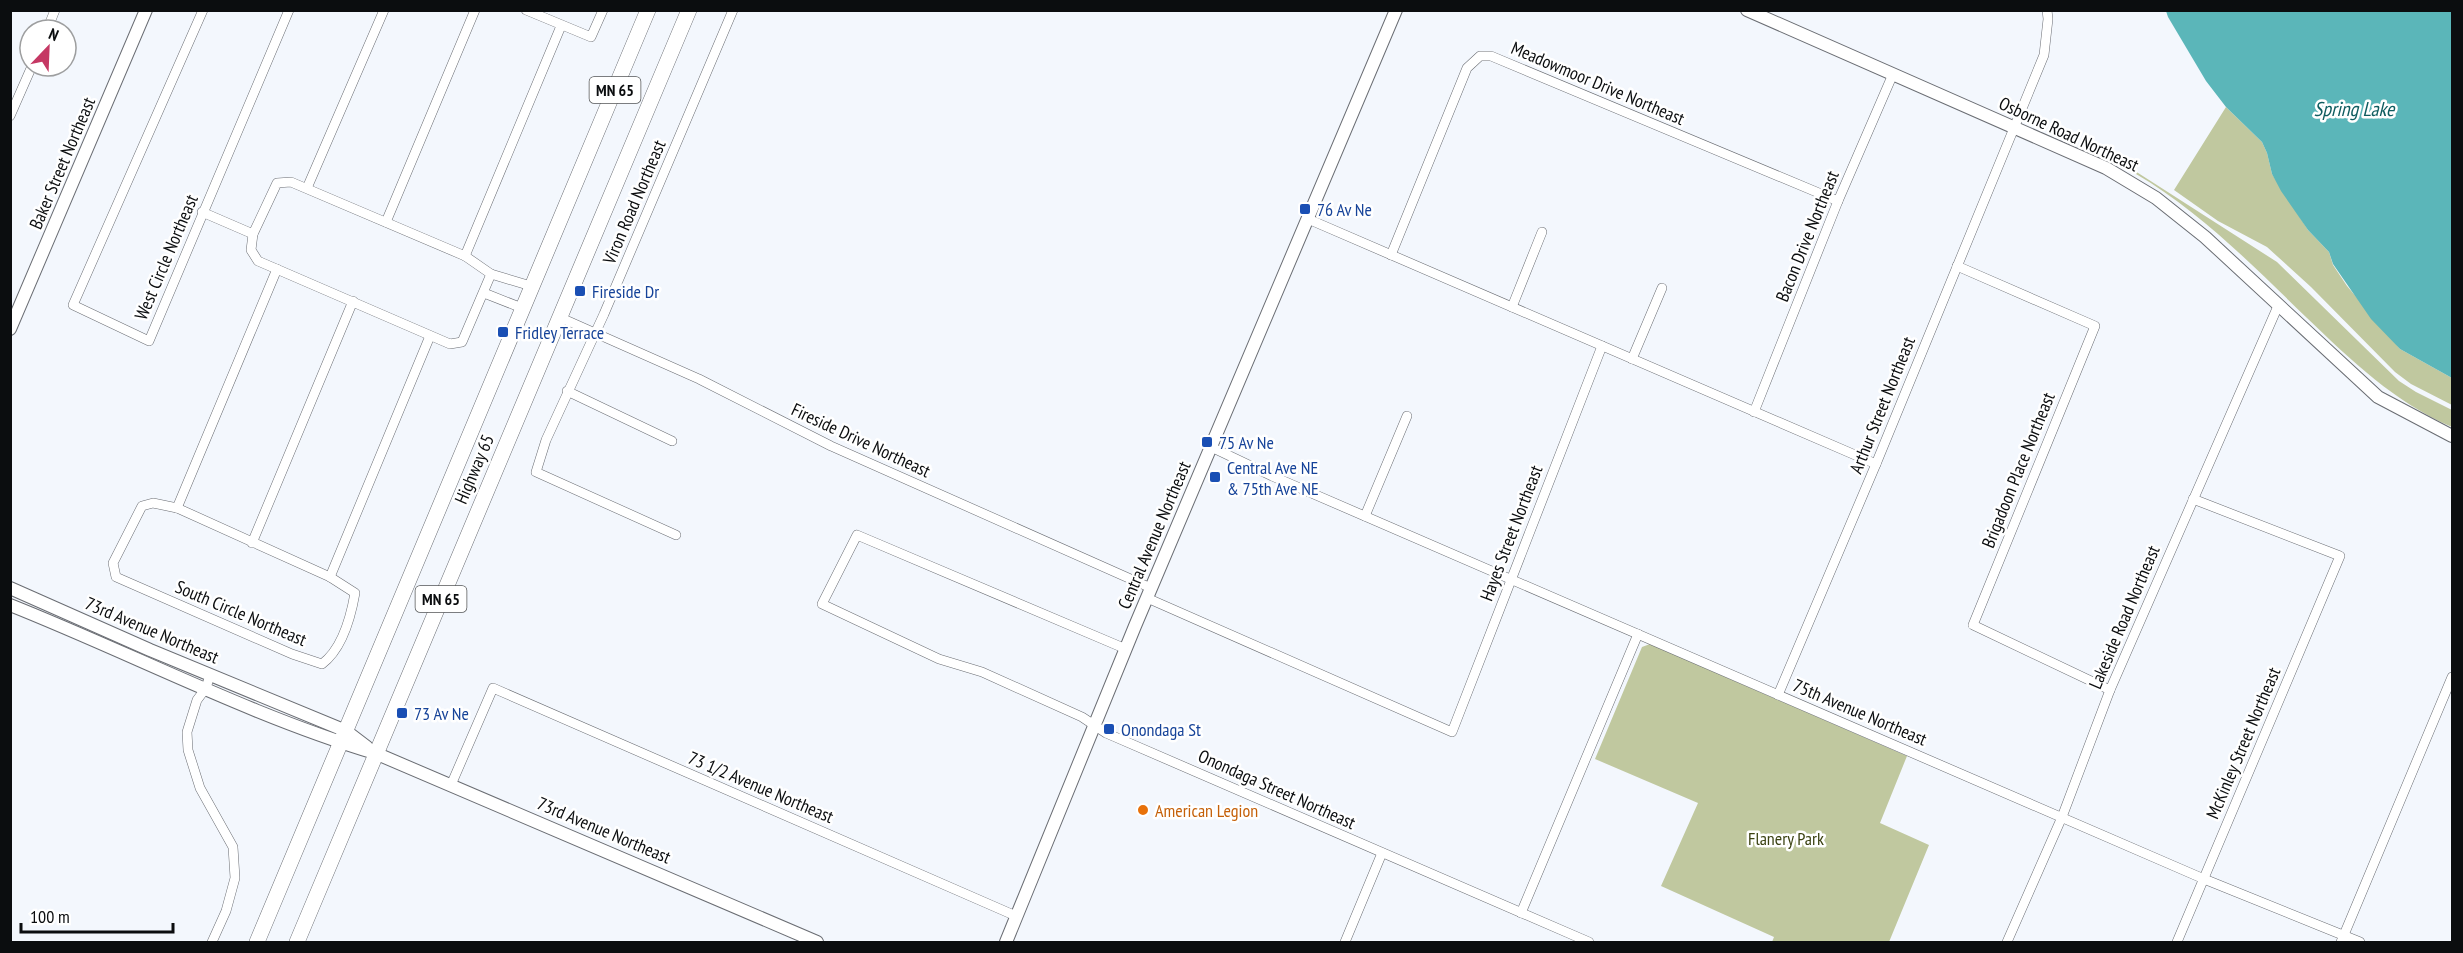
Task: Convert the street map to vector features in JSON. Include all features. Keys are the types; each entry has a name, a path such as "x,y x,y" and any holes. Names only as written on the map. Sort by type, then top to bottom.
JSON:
{"highway":[{"name":"Highway 65","path":"257,942 648,10"},
{"name":"Highway 65","path":"297,942 689,10"}],"street":[{"name":"Baker Street Northeast","path":"10,329 146,10"},
{"name":"West Circle Northeast","path":"203,10 73,305 149,341 289,10"},
{"path":"307,188 384,10"},
{"path":"386,222 475,10"},
{"path":"526,10 591,37 603,10"},
{"name":"Viron Road Northeast","path":"676,535 536,472 546,440 596,332 733,10"},
{"name":"Central Avenue Northeast","path":"1006,942 1149,593 1396,10"},
{"name":"Arthur Street Northeast","path":"1778,695 1876,464 2044,55 2049,19 2047,10"},
{"name":"Osborne Road Northeast","path":"1753,12 2106,168 2156,198 2205,237 2378,397 2452,436"},
{"path":"465,256 561,26"},
{"name":"Meadowmoor Drive Northeast","path":"1391,255 1467,68 1480,56 1491,56 1838,201"},
{"name":"Bacon Drive Northeast","path":"1754,412 1838,201 1893,74"},
{"path":"10,116 27,78"},
{"path":"491,274 462,342 450,344 258,261 251,250 253,234 277,183 291,182 465,256 491,274 531,286"},
{"path":"202,212 253,234"},
{"path":"1308,219 1876,464"},
{"path":"1512,307 1542,232"},
{"name":"Brigadoon Place Northeast","path":"1957,266 2095,327 1973,625 2110,690"},
{"path":"177,508 277,269"},
{"path":"1632,359 1662,288"},
{"path":"484,293 522,308"},
{"path":"252,543 353,301"},
{"name":"Lakeside Road Northeast","path":"2007,942 2062,818 2110,690 2278,306"},
{"name":"Fireside Drive Northeast","path":"559,317 699,379 831,446 1452,732"},
{"path":"330,577 430,336"},
{"name":"Hayes Street Northeast","path":"1452,732 1602,346"},
{"path":"567,391 672,441"},
{"path":"1365,516 1407,416"},
{"name":"75th Avenue Northeast","path":"1212,447 1365,516 2342,939 2360,942"},
{"name":"McKinley Street Northeast","path":"2177,942 2340,556 2193,499"},
{"name":"South Circle Northeast","path":"153,503 177,508 330,577 355,593 352,610 332,656 322,664 292,654 116,577 113,563 142,507 153,503"},
{"name":"Onondaga Street Northeast","path":"1126,649 857,535 822,604 939,659 982,672 1082,717 1106,734 1588,942"},
{"name":"73rd Avenue Northeast","path":"10,588 210,675 375,753 817,942"},
{"name":"73rd Avenue Northeast","path":"10,605 206,688 343,737"},
{"path":"1521,913 1638,634"},
{"path":"210,675 206,688 197,700 187,732 188,750 200,788 233,847 235,878 226,911 212,942"},
{"path":"2342,939 2452,677"},
{"name":"73 1/2 Avenue Northeast","path":"451,785 493,688 1016,916"},
{"path":"1345,942 1382,853"}],"green space":[{"path":"2226,107 2262,142 2272,174 2308,230 2329,252 2333,265 2347,286 2400,349 2452,378 2452,405 2411,384 2395,372 2311,287 2267,247 2218,221 2174,190"},
{"path":"2135,171 2277,262 2399,381 2452,410 2452,427 2392,393 2340,350 2226,241 2183,205 2136,174"},
{"name":"Flanery Park","path":"1650,644 1907,756 1880,823 1929,845 1889,942 1772,942 1774,937 1661,886 1698,803 1595,759 1642,647"}],"water":[{"name":"Spring Lake","path":"2166,11 2452,11 2452,378 2400,349 2371,319 2333,264 2329,252 2308,230 2281,191 2272,174 2262,142 2226,107 2206,81"}],"place":[{"name":"76 Av Ne","path":"1305,209"},
{"name":"Fireside Dr","path":"580,291"},
{"name":"Fridley Terrace","path":"503,332"},
{"name":"75 Av Ne","path":"1207,442"},
{"name":"Central Ave NE & 75th Ave NE","path":"1215,477"},
{"name":"73 Av Ne","path":"402,713"},
{"name":"Onondaga St","path":"1109,729"},
{"name":"American Legion","path":"1143,810"}]}
